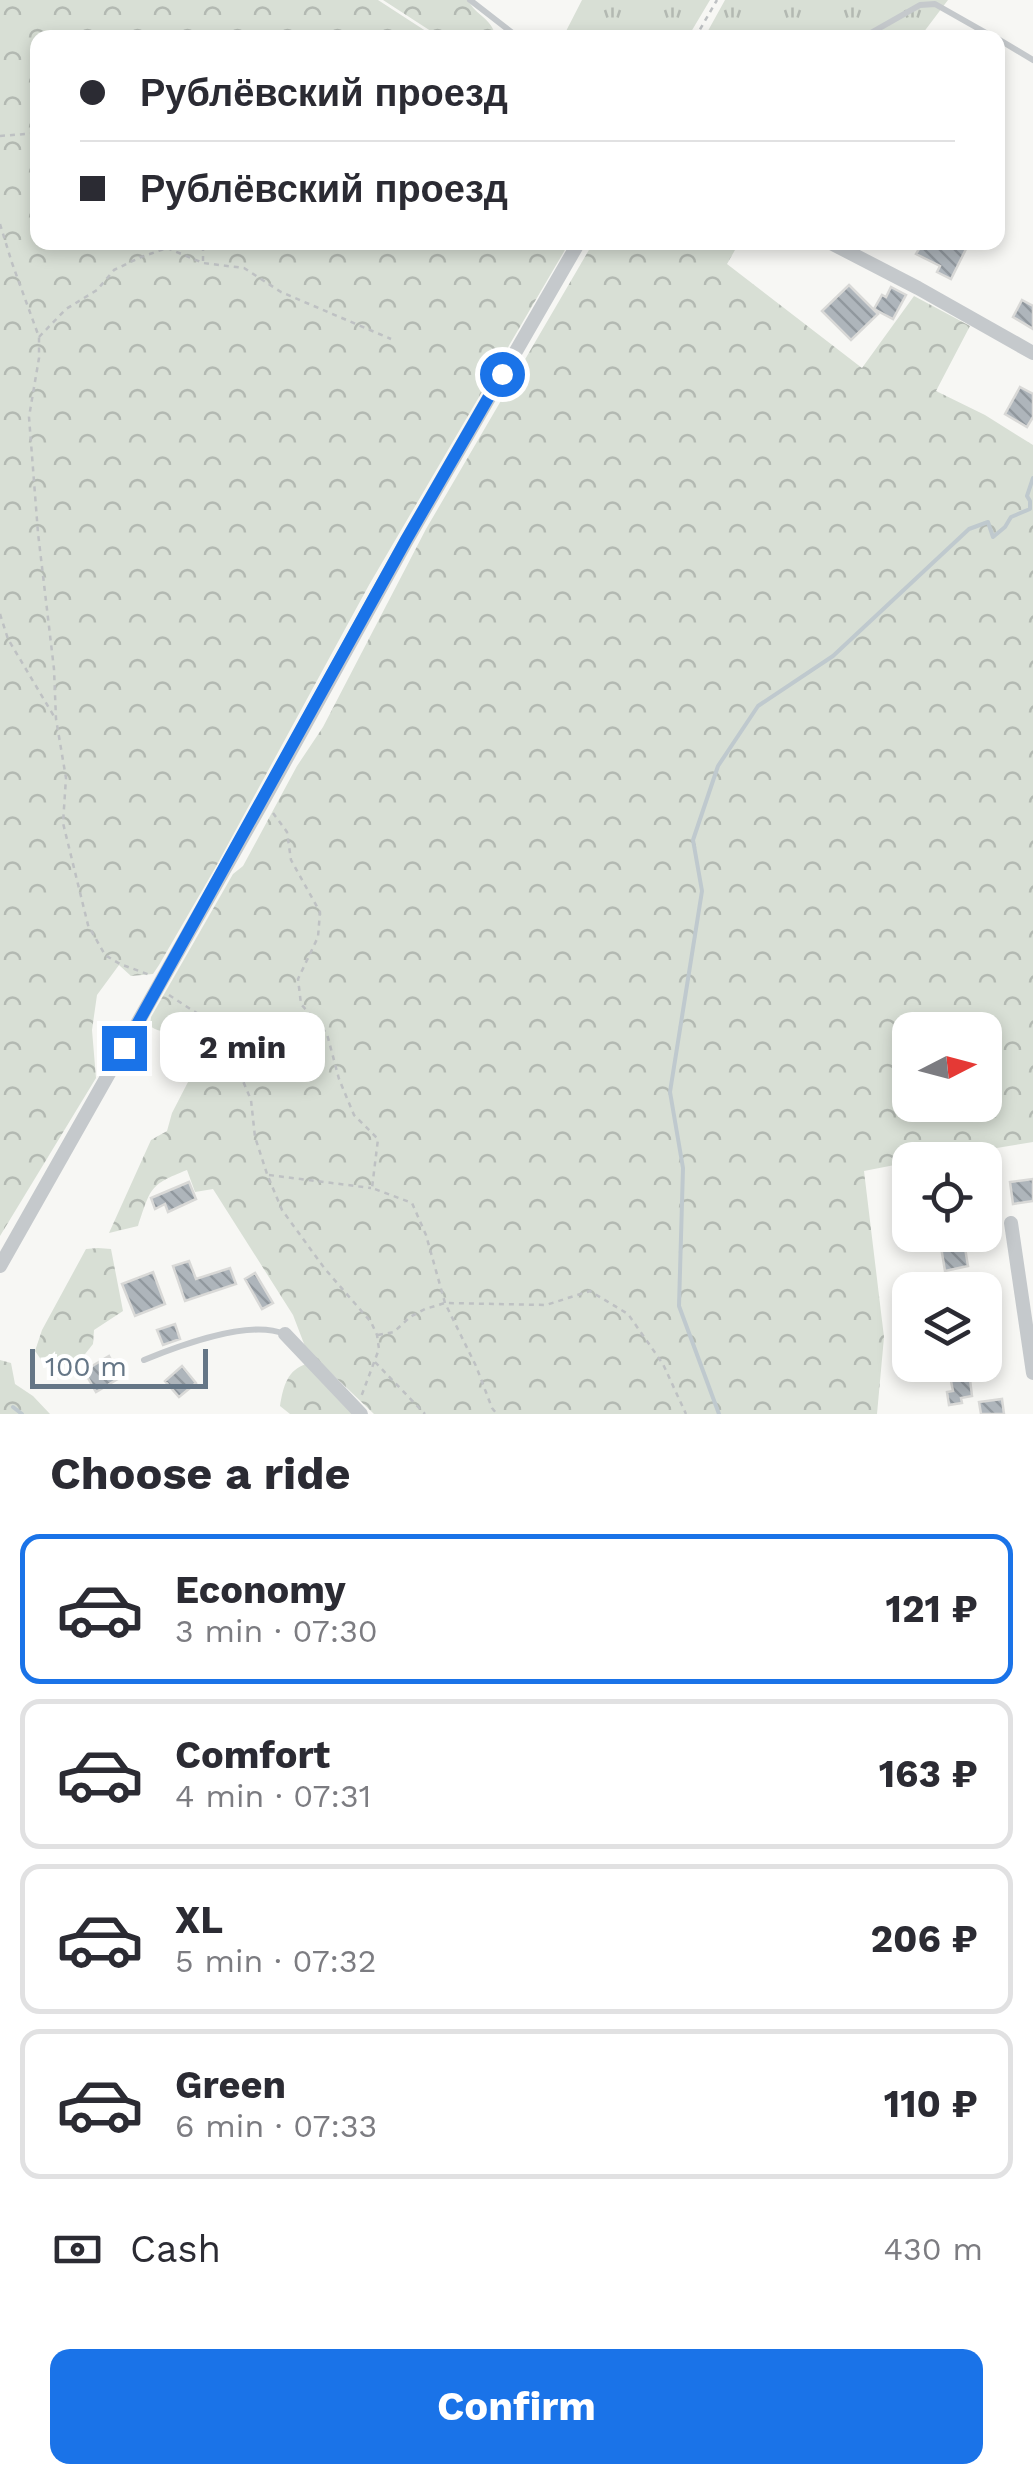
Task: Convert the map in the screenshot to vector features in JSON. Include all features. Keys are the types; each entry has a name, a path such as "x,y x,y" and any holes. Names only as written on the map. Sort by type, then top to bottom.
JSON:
{"street":[{"path":"0,1266 406,540 574,250"},
{"path":"844,250 1033,353"},
{"path":"1011,1223 1033,1373"},
{"path":"285,1334 360,1413"}],"lane":[{"path":"470,0 509,30"},
{"path":"876,30 920,5 935,4 982,30"},
{"path":"1005,43 1033,60"},
{"path":"144,1360 176,1347 261,1328 285,1334"}],"path":[{"path":"699,30 716,0"},
{"path":"0,136 30,134"},
{"path":"0,224 39,337 28,417 56,720 66,778 63,823 88,926 105,955 151,976 158,988 220,1029 252,1100 255,1137 282,1210 371,1322 377,1336 379,1350 362,1392 360,1413"},
{"path":"39,337 66,309 97,290 114,270 160,250"},
{"path":"172,250 203,263 244,268 281,292 391,339"},
{"path":"203,250 203,263"},
{"path":"0,614 8,640 56,720"},
{"path":"262,802 287,832 291,860 320,912 318,937 298,979 301,1004 327,1034 354,1115 378,1139 372,1188"},
{"path":"267,1174 372,1188 412,1203 426,1235 445,1303 497,1414"},
{"path":"377,1336 394,1332 425,1308 445,1303 546,1304 590,1291 628,1314 663,1364 686,1414"},
{"path":"374,1361 425,1414"}],"green space":[{"path":"0,0 378,0 424,30 30,30 30,250 565,250 369,585 159,965 153,974 131,976 119,965 97,995 92,1030 96,1078 0,1236"},
{"path":"383,0 468,0 493,30 429,30"},
{"path":"582,0 710,0 692,30 567,30"},
{"path":"725,0 948,0 925,30 708,30"},
{"path":"589,250 735,250 727,264 862,368 914,296 970,326 936,391 1033,445 1033,1142 1002,1147 1002,1142 892,1142 892,1166 864,1171 884,1337 877,1414 374,1414 306,1349 293,1315 213,1189 195,1192 187,1170 153,1189 138,1226 109,1233 151,1140 167,1131 172,1113 203,1053 185,1039 150,1026 151,1017 233,874 243,866 297,766 323,727 426,529"},
{"path":"86,1249 111,1249 123,1311 94,1330 93,1344 78,1363 47,1368 35,1351 42,1330"},
{"path":"0,1360 11,1363 15,1384 50,1414 0,1414"},
{"path":"307,1364 356,1414 290,1414 280,1406 290,1375"}],"building":[{"path":"918,250 966,250 951,279 937,272 940,266 916,254"},
{"path":"849,285 878,314 851,340 822,311"},
{"path":"891,287 906,295 893,319 874,309"},
{"path":"1022,300 1033,306 1033,329 1013,317"},
{"path":"1020,387 1033,394 1033,417 1027,427 1005,414"},
{"path":"1033,1179 1033,1201 1013,1204 1010,1182"},
{"path":"189,1182 196,1199 168,1212 165,1204 155,1209 151,1198"},
{"path":"942,1252 966,1252 968,1266 945,1271"},
{"path":"189,1261 196,1279 230,1268 236,1284 185,1301 173,1266"},
{"path":"153,1272 165,1304 135,1316 122,1284"},
{"path":"255,1273 273,1303 262,1309 245,1279"},
{"path":"175,1324 180,1339 163,1345 157,1330"},
{"path":"109,1356 121,1377 96,1392 84,1371"},
{"path":"182,1366 196,1383 179,1397 165,1381"},
{"path":"951,1382 970,1382 972,1396 949,1405 947,1392 953,1391"},
{"path":"1002,1399 1004,1414 981,1414 979,1402"}],"waterway":[{"path":"719,1414 679,1306 683,1168 670,1092 702,891 693,840 718,766 758,706 833,656 969,529 988,522 993,537 1011,517 1030,509 1027,496 1033,478"},
{"path":"13,1407 22,1414"}],"route":[{"path":"124,1048 502,374"}]}
